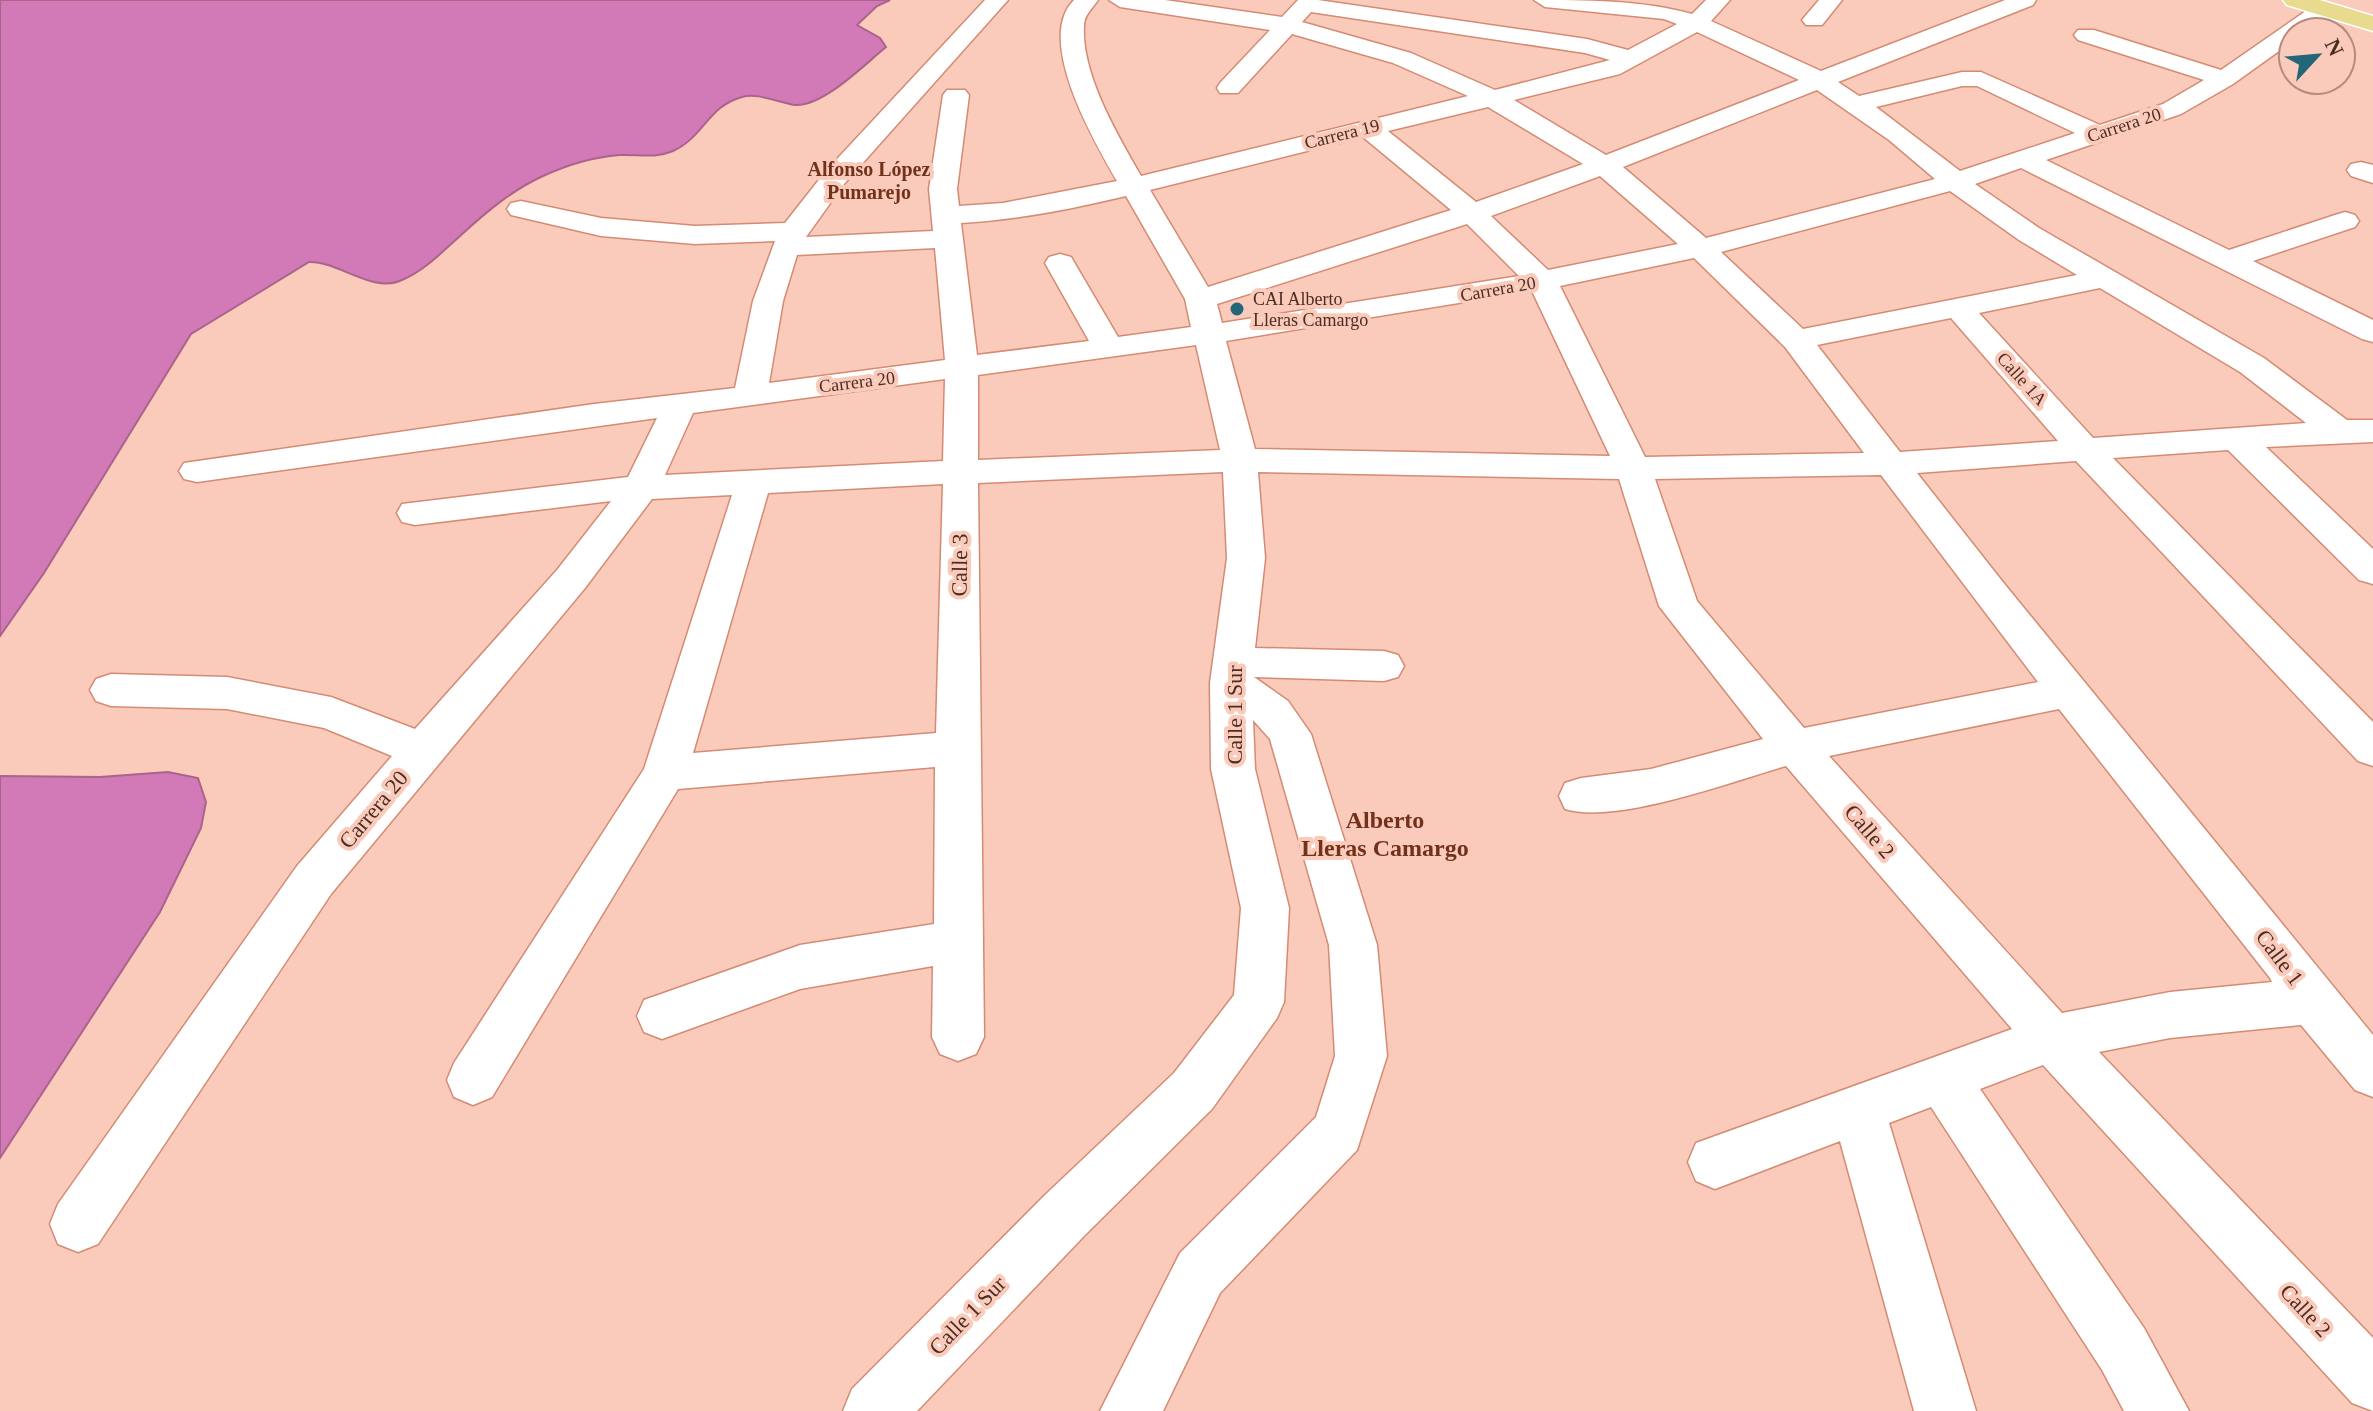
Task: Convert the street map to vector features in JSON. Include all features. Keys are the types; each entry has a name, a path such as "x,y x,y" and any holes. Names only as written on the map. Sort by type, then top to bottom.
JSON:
{"main road":[{"path":"2295,0 2331,5 2373,24"}],"street":[{"path":"750,396 769,297 791,239 812,204 997,0"},
{"name":"Calle 1 Sur","path":"874,1411 1064,1216 1193,1091 1259,1002 1265,908 1233,769 1233,673 1246,558 1240,460 1205,316 1104,135 1076,60 1072,26 1077,10 1087,0"},
{"name":"Calle 1","path":"1120,0 1286,25 1402,58 1492,98 1604,165 1700,248 1796,340 1888,464 2287,963 2312,1001 2170,1015 2052,1038 1715,1162"},
{"path":"1545,0 1654,11 1696,23 1819,80 1858,104 1954,182 2029,234 2252,365 2356,431"},
{"name":"Carrera 19","path":"521,209 601,227 791,239 946,227 1003,212 1071,201 1611,69 1696,23 1719,0"},
{"path":"1814,20 1831,0"},
{"path":"1205,316 1604,165 2025,0"},
{"path":"1229,88 1308,2 1587,46 1630,58"},
{"name":"Carrera 20","path":"197,471 582,416 1109,348 1205,316 1542,281 1700,248 1954,182 2172,109 2224,79 2331,5"},
{"path":"2086,35 2224,79"},
{"path":"1858,104 1962,79 1981,79 2099,134"},
{"name":"Calle 3","path":"956,95 943,189 962,368 957,748 958,1037"},
{"name":"Calle 2","path":"1368,128 1472,213 1542,281 1633,468 1679,606 1749,695 2052,1038 2373,1382"},
{"path":"2023,159 2359,325 2373,303"},
{"path":"2227,260 2345,221"},
{"path":"1060,263 1109,348"},
{"path":"1796,340 2107,278"},
{"name":"Calle 1A","path":"1959,309 2085,450 2373,749"},
{"name":"Carrera 20","path":"78,1224 314,880 571,579 640,489 680,405"},
{"path":"415,513 504,501 640,489 1240,460 1633,468 1888,464 2356,431"},
{"path":"2238,440 2373,571"},
{"path":"473,1080 665,773 753,484"},
{"path":"1233,673 1384,666"},
{"path":"1131,1411 1200,1273 1338,1132 1361,1056 1353,945 1290,734 1273,712 1233,673"},
{"path":"111,690 227,693 316,710 331,713 422,750"},
{"path":"1581,796 1651,787 1795,747 1921,719 2069,692"},
{"path":"665,773 957,748"},
{"path":"662,1016 800,967 958,941"},
{"path":"2312,1001 2373,1073"},
{"path":"1942,1078 2123,1349 2158,1411"},
{"path":"1858,1109 1945,1411"}],"shaded area":[{"path":"0,0 890,0 877,6 857,25 880,38 886,47 843,83 818,99 795,105 748,96 731,101 713,114 692,138 673,151 653,156 619,155 580,162 532,182 510,195 425,266 402,280 379,283 332,266 309,262 191,334 44,573 0,636"},
{"path":"168,772 198,778 206,802 201,828 160,912 0,1158 0,776 100,777"}],"place":[{"name":"CAI Alberto Lleras Camargo","path":"1237,309"}],"district":[{"name":"Alfonso López Pumarejo","path":"869,180"},
{"name":"Alberto Lleras Camargo","path":"1385,834"}]}
